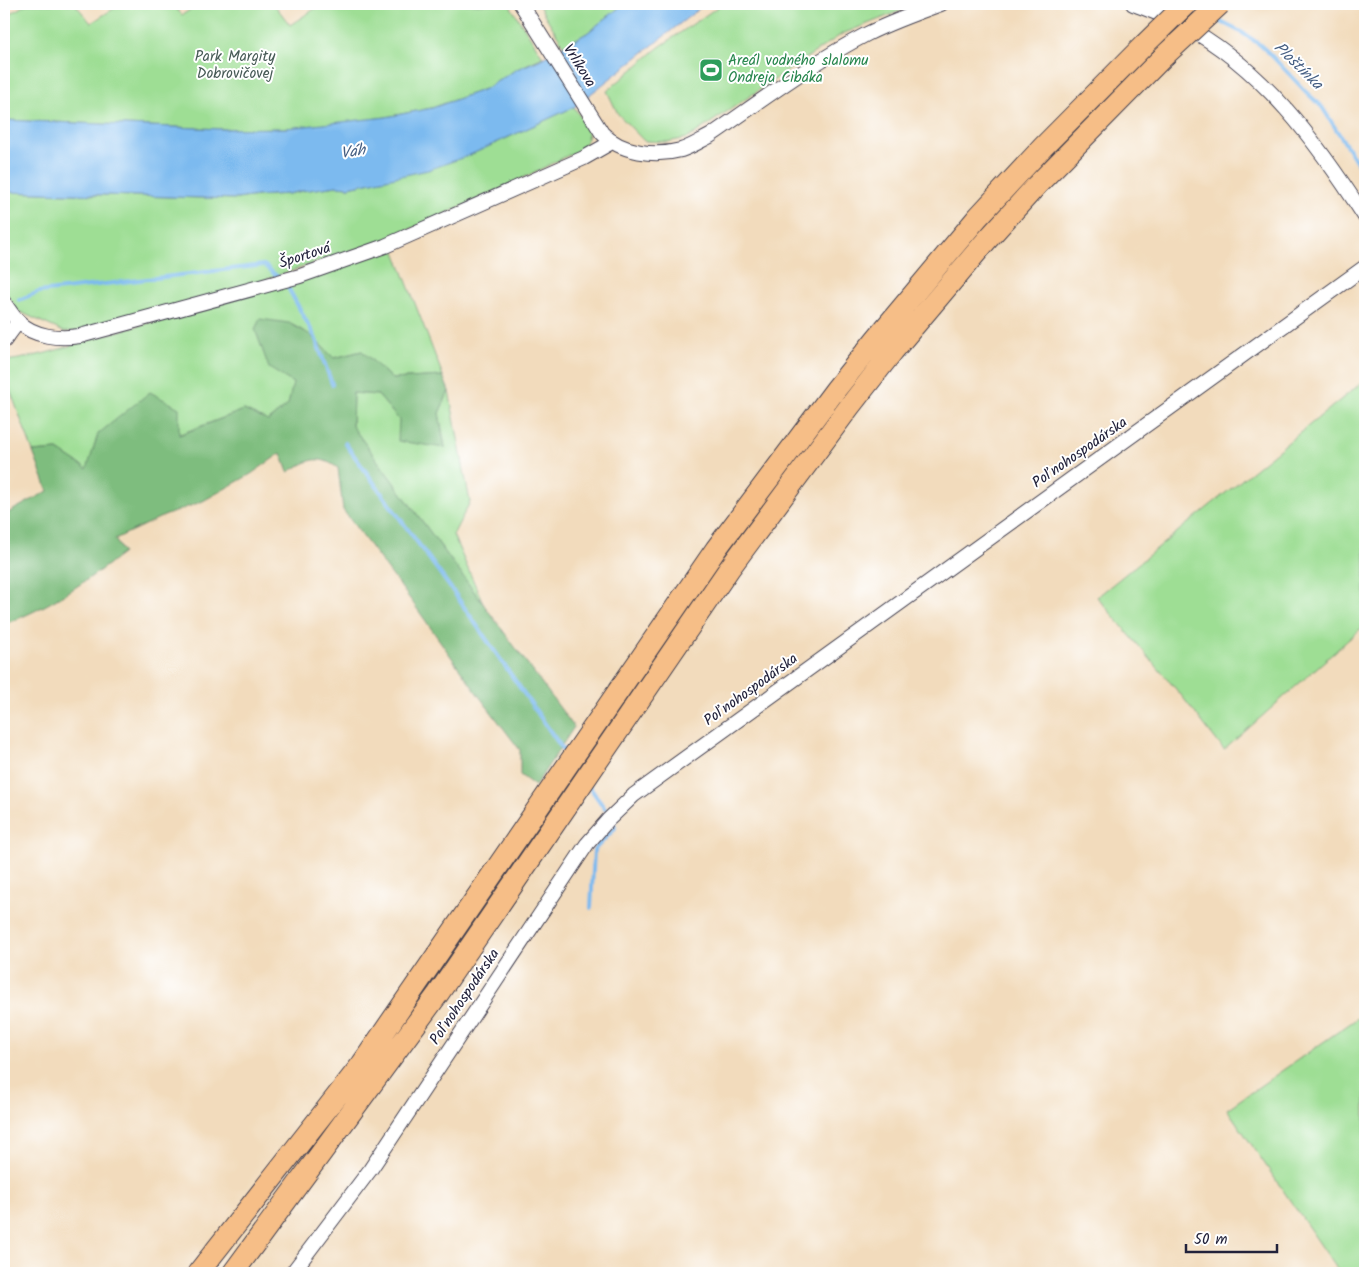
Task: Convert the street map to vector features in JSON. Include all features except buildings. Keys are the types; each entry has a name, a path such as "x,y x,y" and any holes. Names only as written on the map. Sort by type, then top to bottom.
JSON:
{"highway":[{"path":"198,1273 362,1064 716,549 780,462 876,339 978,217 1043,147 1186,4"},
{"path":"233,1273 438,994 729,569 788,488 893,351 986,241 1037,185 1164,56 1220,4"}],"street":[{"name":"Vrlíkova","path":"521,4 590,115 602,133 612,142"},
{"path":"612,142 624,148 650,153 672,152 689,147 710,136 807,70 851,43 900,18 941,4"},
{"path":"1134,4 1183,25 1211,42 1252,75 1283,105 1312,139 1365,216"},
{"name":"Športová","path":"4,303 18,322 31,331 65,338 80,336 300,276 392,242 584,158 612,142"},
{"name":"Poľnohospodárska","path":"292,1273 370,1170 587,844 634,795 1365,267"},
{"path":"4,341 18,322"}],"green space":[{"name":"Park Margity Dobrovičovej","path":"26,4 75,4 91,23 121,4 172,4 182,15 199,4 274,4 290,25 322,4 509,4 543,57 517,69 485,89 432,108 356,121 287,128 222,129 4,120 4,18"},
{"path":"538,4 624,4 587,33 564,46"},
{"name":"Areál vodného slalomu Ondreja Cibáka","path":"722,4 918,4 842,34 688,138 667,142 644,141 618,114 607,91 658,48"},
{"path":"574,107 587,128 588,134 587,139 579,150 501,189 388,239 264,280 84,331 64,332 18,311 4,287 4,192 237,199 288,194 337,186 349,187 428,169 470,155"},
{"path":"394,249 443,376 392,379 362,351 334,358 309,334 288,405 268,421 244,410 87,469 58,450 33,452 4,374 5,361 59,349"},
{"path":"260,319 289,323 309,334 334,358 362,351 392,379 443,376 449,391 439,413 445,448 398,441 399,420 378,395 353,393 352,426 574,727 535,786 520,775 520,750 343,510 338,468 331,463 313,460 288,472 281,453 251,474 203,501 159,518 115,539 123,553 95,574 36,611 4,624 4,515 48,491 33,452 58,450 87,469 98,434 150,392 179,408 179,435 244,410 268,421 288,405 293,383 269,368 255,329"},
{"path":"1365,380 1365,625 1224,750 1181,695 1097,597"},
{"path":"449,391 470,502 453,535 484,605 352,426 353,393 378,395 399,420 445,447 439,413"},
{"path":"1365,1013 1365,1273 1340,1273 1227,1109"}],"water":[{"name":"Váh","path":"624,4 705,4 574,107 470,155 428,170 349,187 337,186 288,194 237,199 4,192 4,120 222,129 287,128 386,117 432,108 485,89 517,69 539,60 587,33"}],"waterway":[{"name":"Ploštínka","path":"1213,18 1241,32 1259,44 1322,107 1365,175"},
{"path":"19,300 39,292 264,265 279,278"},
{"path":"286,284 315,337 332,384"},
{"path":"345,443 455,594 566,754"},
{"path":"589,786 605,809"},
{"path":"591,908 594,850 615,828 614,824"}],"place":[{"name":"Areál vodného slalomu Ondreja Cibáka","path":"711,70"}]}
